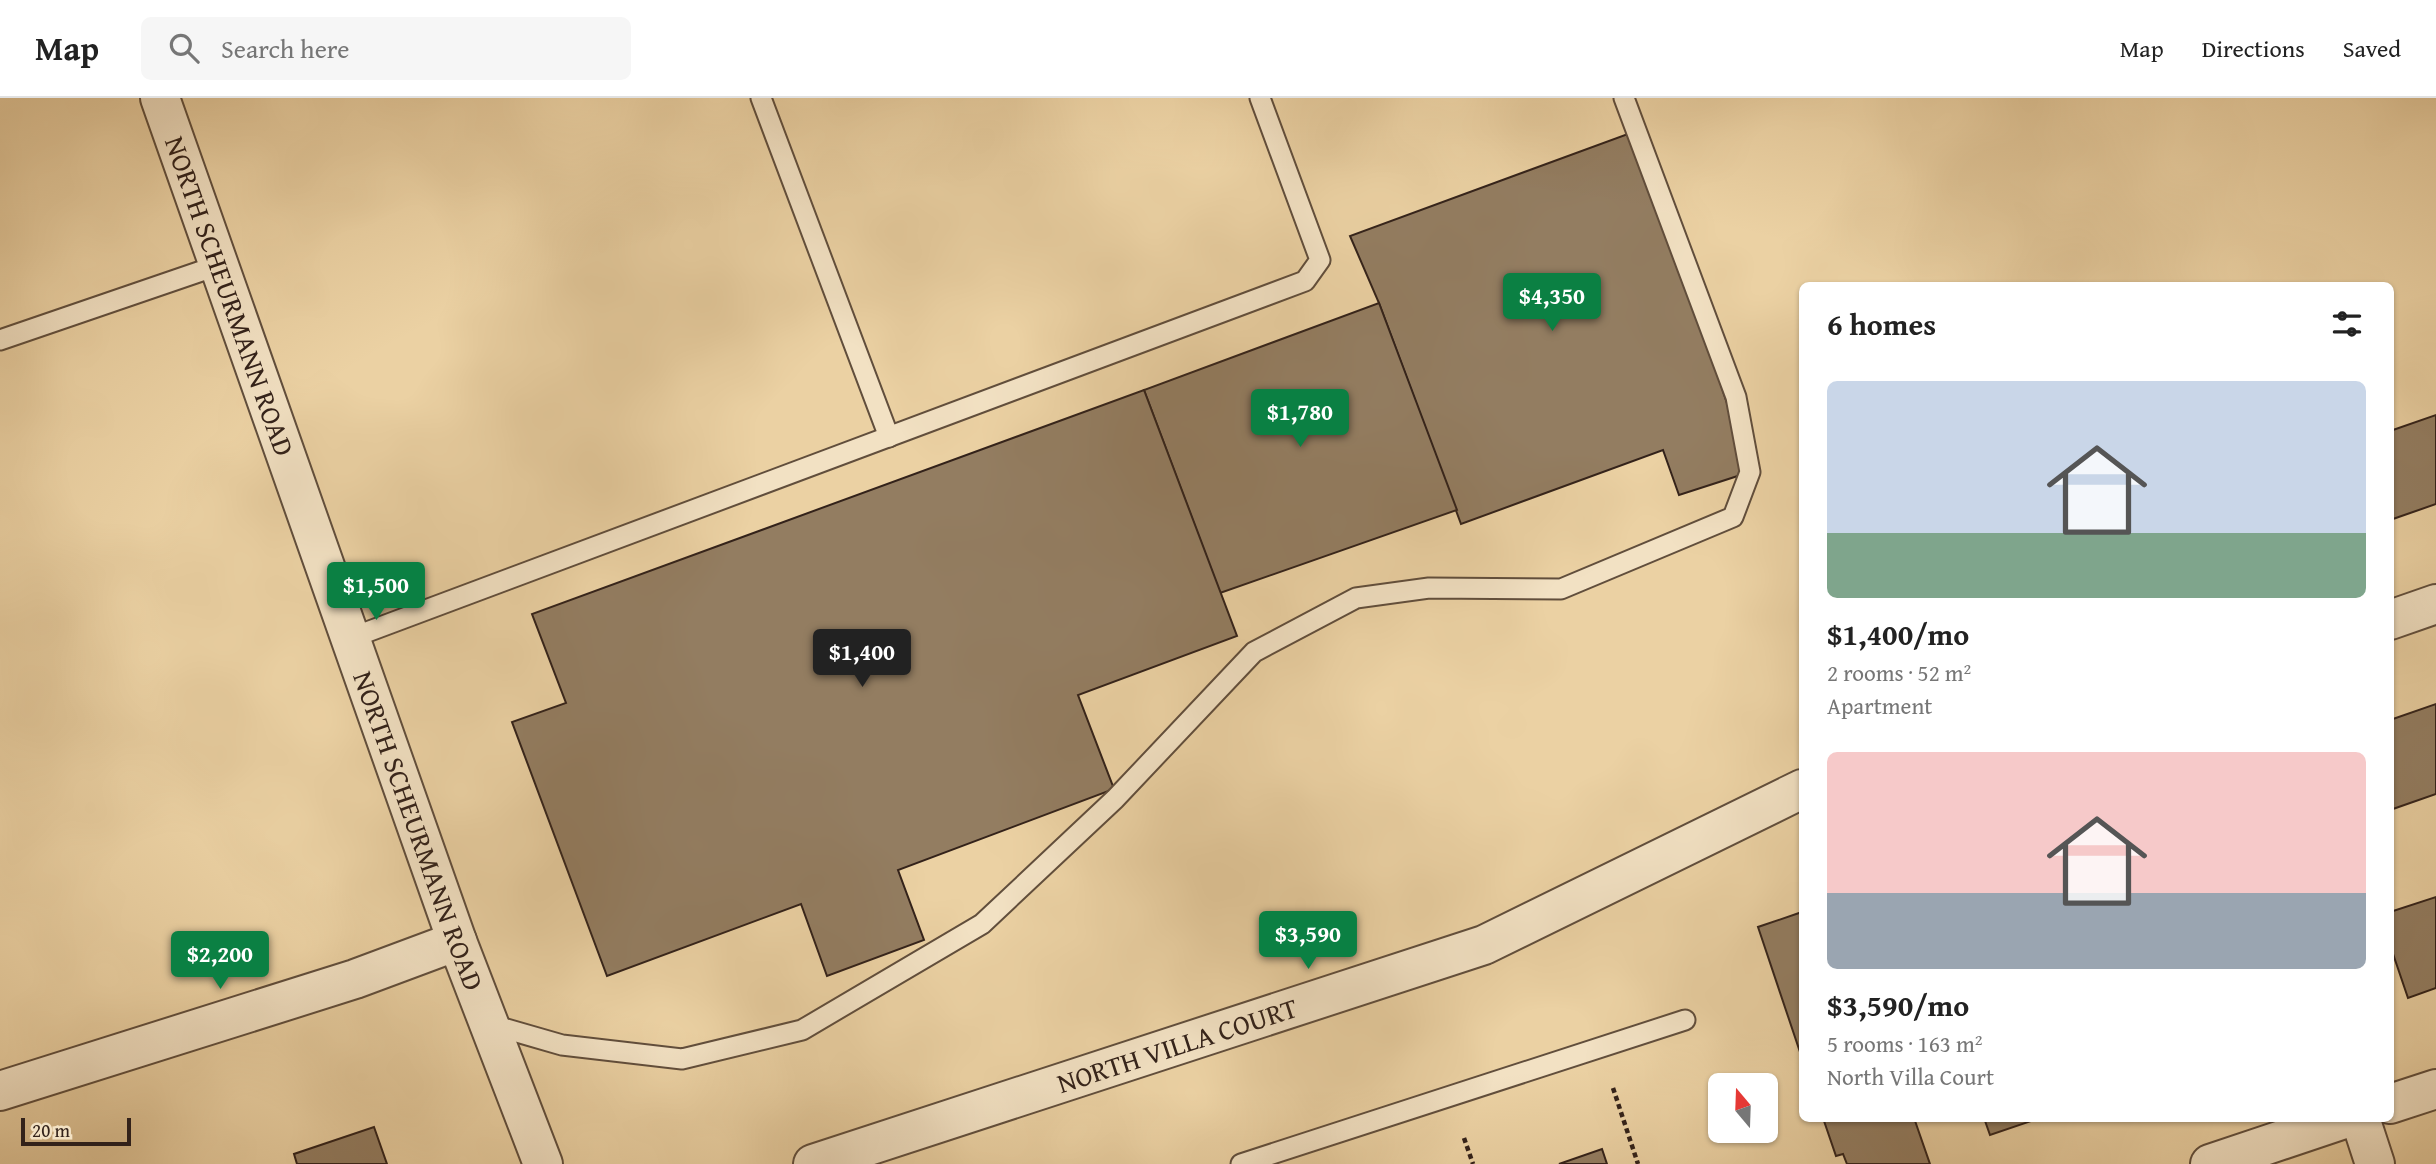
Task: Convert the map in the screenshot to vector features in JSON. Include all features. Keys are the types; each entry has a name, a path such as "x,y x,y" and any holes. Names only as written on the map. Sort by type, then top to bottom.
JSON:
{"street":[{"name":"NORTH SCHEURMANN ROAD","path":"160,98 457,941 543,1164"},
{"path":"2394,619 2436,604"},
{"name":"NORTH VILLA COURT","path":"813,1164 1484,945 1799,790"},
{"path":"0,1091 355,979 457,941"},
{"path":"2394,1103 2436,1089"},
{"path":"2210,1164 2335,1122"},
{"path":"2361,1122 2375,1164"}],"lane":[{"path":"761,98 889,437"},
{"path":"351,638 1305,281 1320,260 1260,98"},
{"path":"489,1024 562,1045 682,1059 802,1030 982,924 1115,799 1254,652 1356,598 1429,589 1561,589 1733,517 1750,472 1736,397 1624,98"},
{"path":"0,340 219,265"},
{"path":"1241,1164 1685,1020"}],"path":[{"path":"1613,1088 1638,1164"},
{"path":"1464,1138 1472,1164"}],"building":[{"path":"1636,131 1750,472 1679,495 1663,450 1461,524 1379,303 1350,236"},
{"path":"1379,303 1457,510 1220,593 1144,390"},
{"path":"1144,390 1237,636 1078,695 1114,789 898,870 924,940 827,976 801,904 607,976 512,722 566,703 532,614"},
{"path":"2436,415 2436,504 2394,519 2394,430"},
{"path":"2436,704 2436,794 2394,809 2394,719"},
{"path":"2436,897 2436,988 2408,998 2394,957 2394,911"},
{"path":"1799,913 1799,1049 1758,927"},
{"path":"1824,1122 1915,1122 1930,1164 1847,1164 1843,1154 1836,1156"},
{"path":"1985,1122 2028,1122 1990,1135"},
{"path":"374,1127 387,1164 297,1164 294,1154"},
{"path":"1602,1149 1607,1164 1559,1164"}]}
